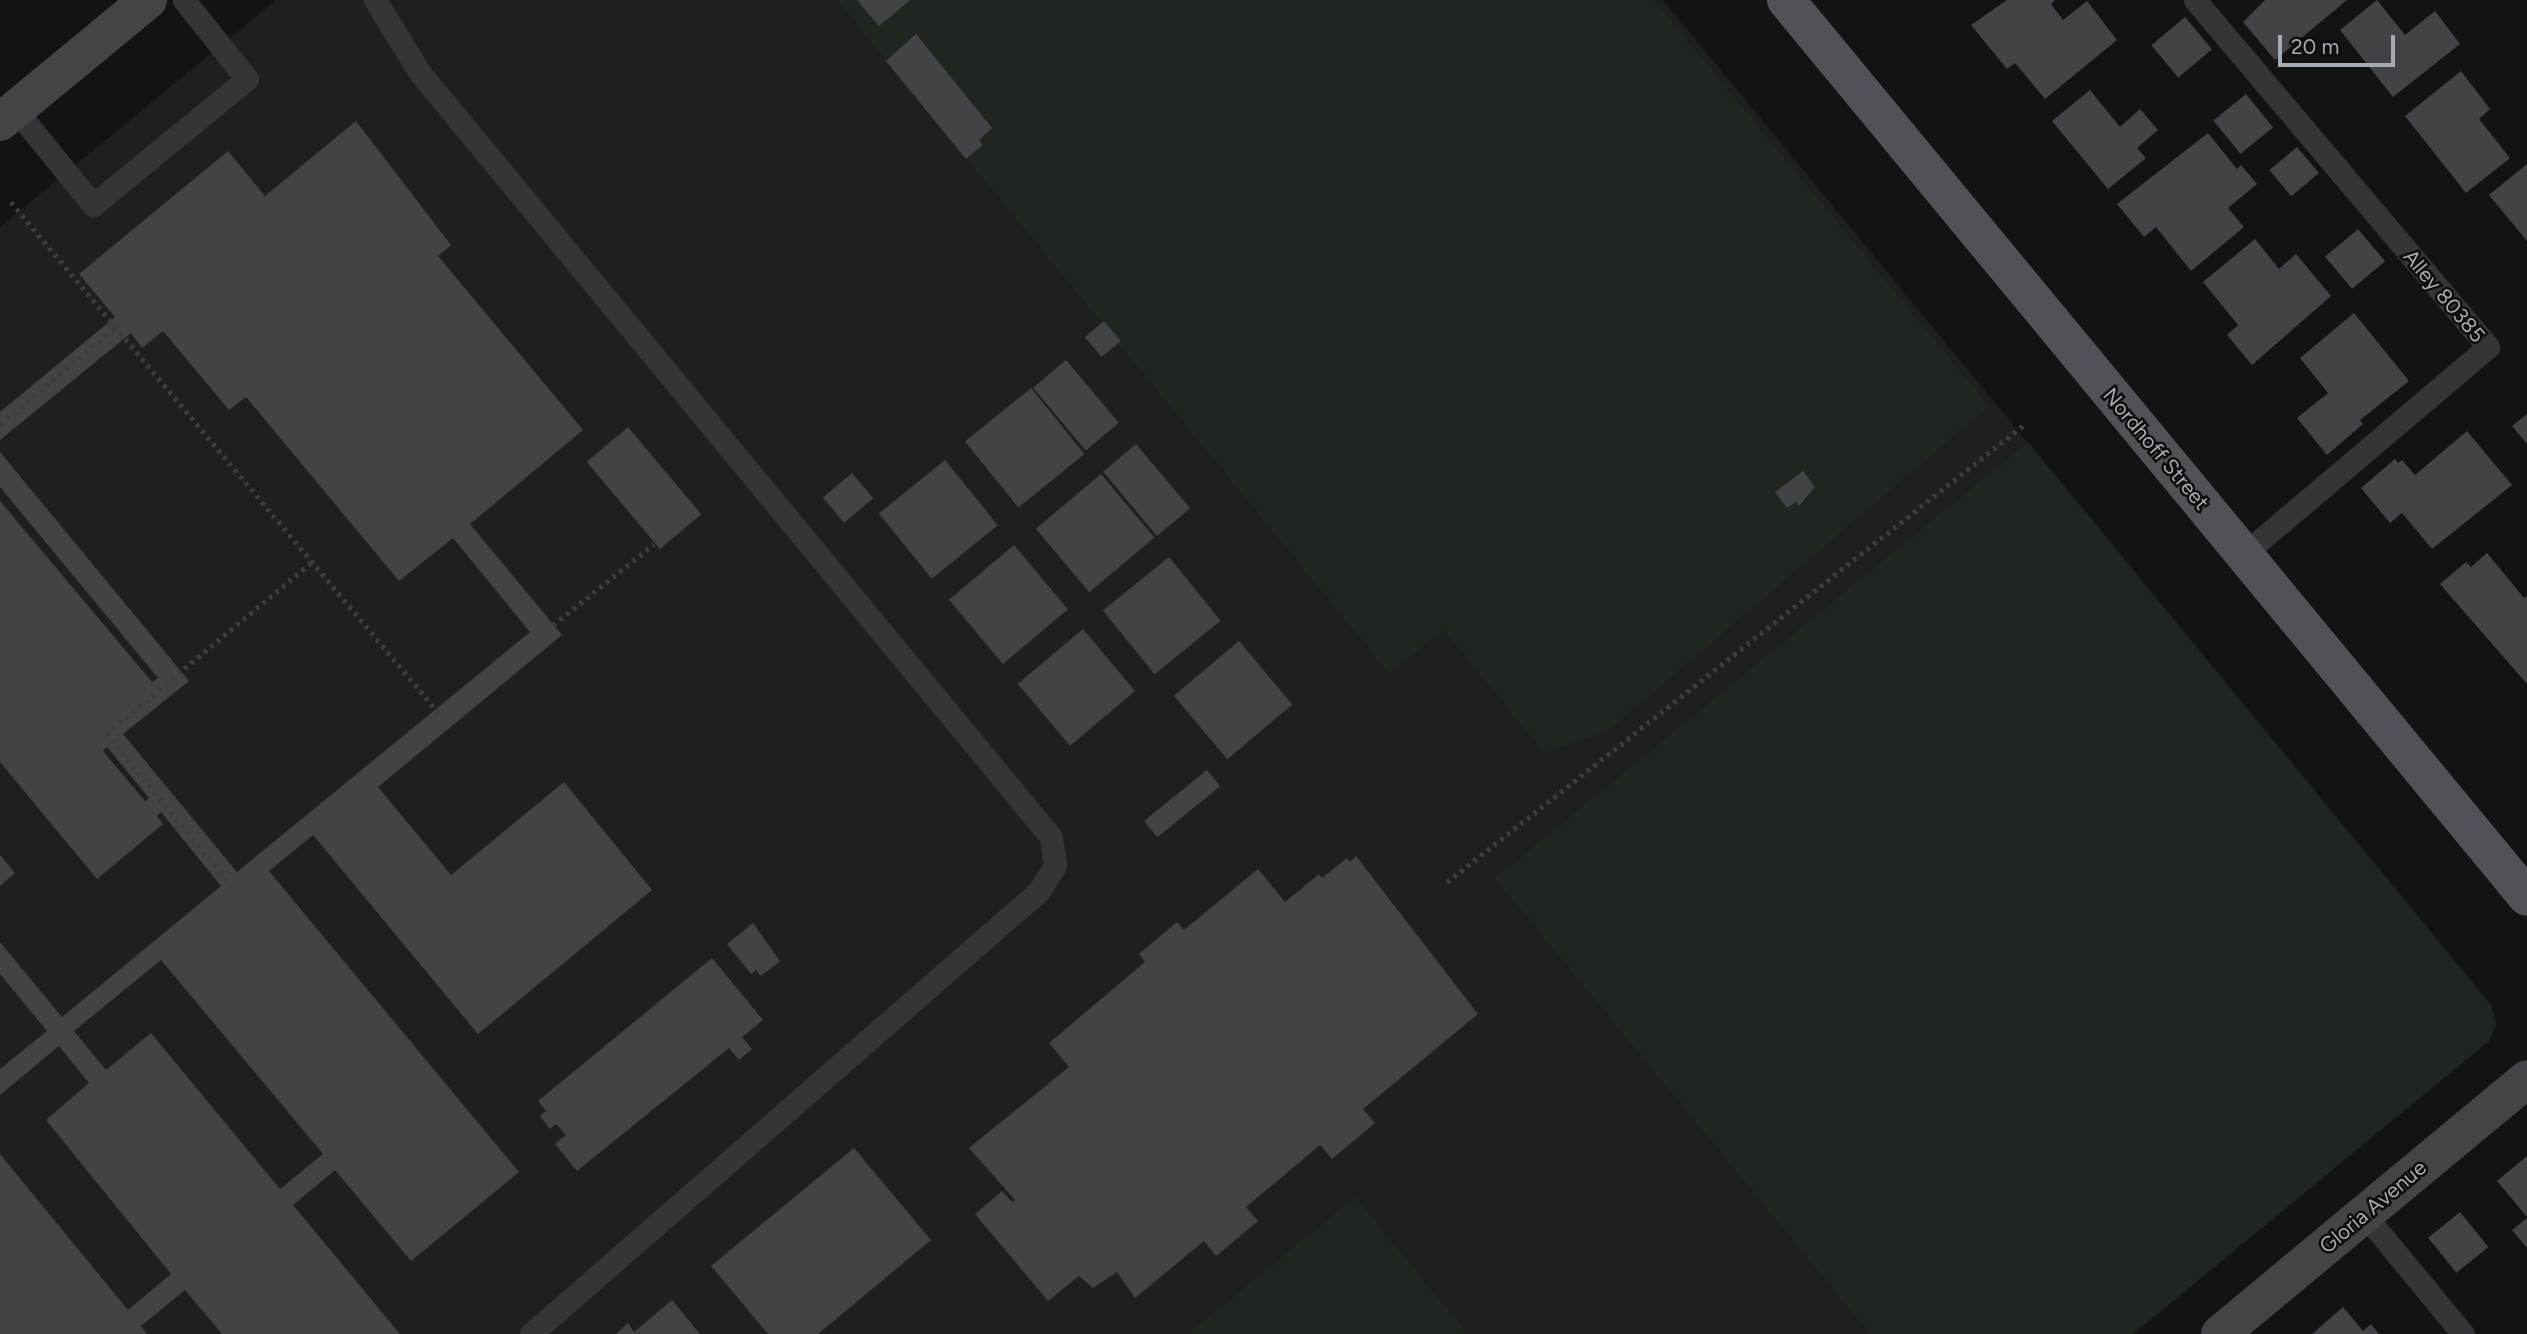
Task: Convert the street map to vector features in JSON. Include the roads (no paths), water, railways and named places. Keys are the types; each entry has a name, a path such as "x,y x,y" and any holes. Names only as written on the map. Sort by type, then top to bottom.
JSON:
{"main road":[{"name":"Nordhoff Street","path":"1786,0 2527,897"}],"street":[{"path":"8,115 148,0"},
{"name":"Gloria Avenue","path":"2220,1334 2527,1079"}],"lane":[{"path":"8,115 93,205 247,79 184,0"},
{"path":"375,0 420,73 1051,837 1055,866 1039,891 531,1334"},
{"name":"Alley 80385","path":"2195,0 2488,347 2244,554"},
{"path":"2364,1214 2463,1334"}]}
